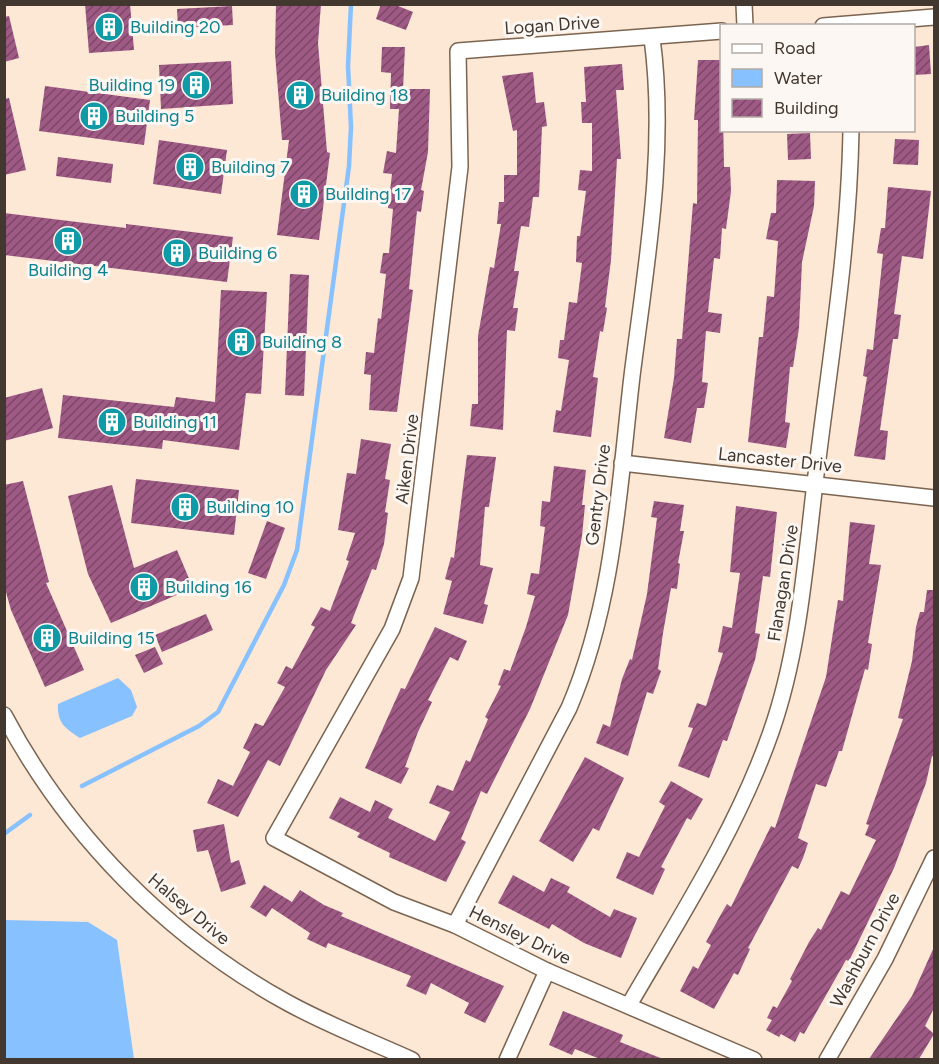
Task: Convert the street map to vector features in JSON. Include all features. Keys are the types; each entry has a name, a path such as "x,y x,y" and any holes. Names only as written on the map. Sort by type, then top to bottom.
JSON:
{"street":[{"path":"744,4 745,24"},
{"path":"857,24 934,17"},
{"name":"Logan Drive","path":"458,51 720,31"},
{"name":"Gentry Drive","path":"455,926 569,708 585,671 600,621 622,463 656,181 657,77 652,38"},
{"name":"Aiken Drive","path":"274,838 392,629 411,578 460,167 458,51"},
{"name":"Flanagan Drive","path":"629,1005 702,880 743,802 771,731 789,669 811,535 815,483 825,421 850,184 851,132"},
{"name":"Lancaster Drive","path":"622,463 934,498"},
{"name":"Halsey Drive","path":"4,715 27,757 64,810 124,879 169,921 214,957 289,1003 412,1059"},
{"name":"Hensley Drive","path":"274,838 394,902 455,926 547,971 754,1059"},
{"name":"Washburn Drive","path":"826,1059 885,959 934,858"},
{"path":"507,1059 547,971"}],"water":[{"path":"118,678 131,690 137,707 132,716 80,738 63,724 59,716 58,704"},
{"path":"5,920 88,922 117,940 134,1059 5,1059"}],"building":[{"name":"Building 20","path":"85,4 130,4 134,50 89,53"},
{"path":"276,4 321,4 318,43 327,152 330,153 319,240 277,235 289,140 282,140 275,53"},
{"path":"381,4 393,4 413,12 406,30 376,19"},
{"path":"232,6 233,25 178,28 177,9"},
{"path":"9,16 19,58 4,62 4,17"},
{"path":"929,45 931,74 915,75 915,47"},
{"path":"382,47 405,47 403,89 430,89 428,152 421,190 424,191 421,212 417,211 409,289 413,290 397,412 369,410 371,375 364,374 366,352 374,353 378,318 381,319 386,274 380,273 383,253 389,253 393,209 388,208 392,174 383,173 387,151 396,153 399,109 390,109 391,73 381,72"},
{"path":"698,60 720,60 720,132 723,132 724,167 730,167 731,191 726,229 722,228 720,259 714,258 708,312 722,314 720,333 706,331 702,382 708,383 704,408 697,408 691,443 664,438 674,378 677,339 682,339 693,203 697,204 698,120 694,120"},
{"name":"Building 19","path":"231,61 233,104 161,109 159,65"},
{"path":"622,64 624,90 616,90 621,159 617,159 611,260 605,307 607,308 603,332 600,331 593,377 598,378 591,437 553,432 556,410 561,411 569,360 558,358 560,340 564,340 569,302 577,303 582,263 576,262 577,236 580,236 586,191 578,190 580,170 592,171 592,123 582,123 581,102 586,102 584,67"},
{"path":"533,72 536,103 544,102 547,126 542,127 539,197 533,197 529,227 521,226 514,271 519,271 513,308 518,308 515,331 507,330 503,430 470,426 472,404 478,404 478,336 490,267 494,268 501,224 497,224 499,202 504,202 504,175 517,175 517,130 513,131 502,76"},
{"name":"Building 5","path":"45,86 150,100 144,145 39,131"},
{"path":"9,98 26,170 4,175 4,99"},
{"path":"810,133 811,159 788,160 787,134"},
{"path":"895,139 919,140 918,165 893,164"},
{"name":"Building 7","path":"159,140 227,150 221,194 153,184"},
{"path":"58,157 113,164 111,183 56,176"},
{"path":"777,180 815,181 814,206 802,262 799,328 793,367 790,367 785,422 790,423 786,448 748,442 759,337 763,337 767,296 774,297 778,241 766,239 771,213 776,213"},
{"path":"888,187 931,191 923,259 902,256 894,314 901,315 898,339 893,339 880,430 888,431 885,460 854,456 867,377 863,376 867,349 873,350 883,254 877,253 881,228 885,228"},
{"path":"4,213 126,228 126,224 233,237 227,282 4,255"},
{"path":"290,274 309,275 304,396 285,395"},
{"path":"221,290 267,292 261,394 246,393 239,450 163,440 162,449 58,438 63,395 174,407 176,397 215,402"},
{"path":"42,388 53,428 4,441 4,398"},
{"path":"361,439 391,444 385,479 390,480 385,512 388,513 384,544 376,570 372,569 351,623 356,625 326,670 280,766 268,760 238,817 207,803 218,779 233,786 250,752 243,748 255,723 263,726 285,687 277,683 286,666 292,669 315,627 311,625 321,607 330,611 349,561 346,560 355,533 338,530 347,473 356,474"},
{"path":"467,455 496,457 489,507 485,507 480,565 493,568 484,604 488,605 483,624 443,614 452,581 445,579 451,557 454,558"},
{"path":"554,466 586,470 582,505 585,505 582,536 568,615 530,709 487,794 481,791 461,839 466,842 446,882 389,857 390,853 357,837 360,833 329,818 340,797 370,812 375,800 393,809 388,818 435,841 450,812 429,803 437,785 453,791 466,760 470,762 488,719 485,717 501,686 498,685 504,669 510,671 526,627 535,596 527,594 531,573 539,574 545,527 540,526 542,501 550,502"},
{"name":"Building 10","path":"136,479 239,490 234,535 131,523"},
{"path":"23,481 49,582 46,583 84,670 45,687 11,610 4,585 4,485"},
{"path":"112,485 134,568 177,550 193,588 111,623 88,574 68,496"},
{"path":"654,501 684,505 680,531 684,531 678,563 680,564 677,589 671,588 663,633 658,669 661,671 653,694 647,692 628,756 596,743 603,724 610,727 622,679 630,659 632,660 647,594 657,518 651,517"},
{"path":"736,506 777,512 770,577 763,576 755,633 760,634 755,660 727,741 723,740 709,778 678,766 693,728 688,727 697,703 706,706 723,653 718,652 723,626 732,628 740,573 730,572"},
{"path":"267,521 285,528 266,579 248,573"},
{"path":"850,522 875,525 869,564 881,565 868,643 872,644 868,670 865,669 842,751 839,751 826,787 816,784 798,838 808,843 803,858 798,869 792,866 748,948 750,949 738,975 734,973 714,1009 680,991 693,966 698,969 711,945 706,942 720,916 727,904 731,907 771,826 775,828 826,677 838,600 843,601"},
{"path":"927,590 934,590 934,757 932,756 926,783 894,868 849,961 846,960 804,1034 800,1032 795,1042 781,1034 779,1037 766,1030 772,1020 767,1018 773,1006 777,1008 809,942 818,928 821,930 841,891 849,895 876,840 865,835 869,825 866,824 903,719 898,718 912,661 916,627 920,612 924,612"},
{"path":"206,614 213,630 162,652 155,635"},
{"path":"435,627 467,641 458,661 450,657 428,700 432,702 418,732 405,767 409,768 401,784 365,768 401,688 405,689"},
{"path":"155,647 163,664 144,673 135,655"},
{"path":"585,757 624,778 599,831 593,828 573,862 539,841"},
{"path":"671,781 703,799 691,820 687,818 661,867 665,869 653,895 616,878 627,852 639,857 665,806 659,802"},
{"path":"224,824 231,863 239,860 246,884 221,892 208,850 197,852 193,830"},
{"path":"513,875 544,892 551,878 570,887 567,892 610,917 614,909 637,918 621,958 584,943 552,924 549,929 498,903"},
{"path":"264,885 292,902 300,890 324,905 343,913 341,916 504,986 485,1023 464,1013 469,1003 431,983 426,995 406,986 411,976 328,943 326,948 307,939 310,933 272,908 266,917 250,907"},
{"path":"934,947 934,1008 925,1026 934,1034 919,1059 869,1059 912,996"},
{"path":"563,1011 623,1035 620,1042 663,1059 600,1059 575,1049 572,1055 549,1045"}],"waterway":[{"path":"82,786 199,726 218,712 284,585 297,550 349,166 351,127 348,66 351,4"},
{"path":"4,834 30,815"}],"place":[{"name":"Building 20","path":"109,27"},
{"name":"Building 19","path":"196,85"},
{"name":"Building 18","path":"300,95"},
{"name":"Building 5","path":"94,116"},
{"name":"Building 7","path":"190,167"},
{"name":"Building 17","path":"304,194"},
{"name":"Building 4","path":"68,241"},
{"name":"Building 6","path":"177,253"},
{"name":"Building 8","path":"241,342"},
{"name":"Building 11","path":"112,422"},
{"name":"Building 10","path":"185,507"},
{"name":"Building 16","path":"144,587"},
{"name":"Building 15","path":"47,638"}]}
